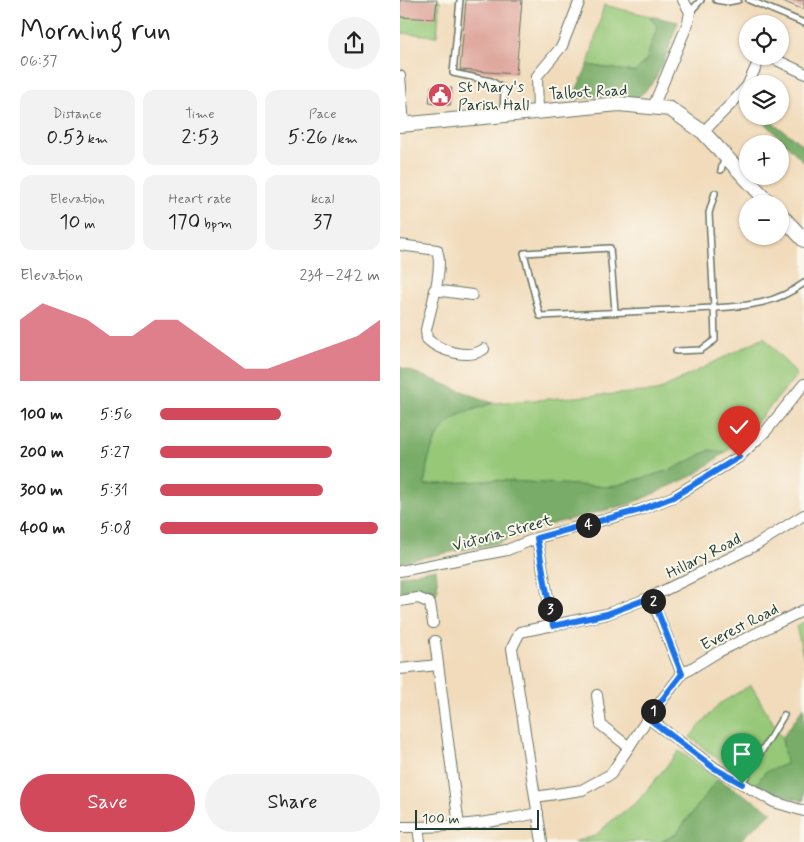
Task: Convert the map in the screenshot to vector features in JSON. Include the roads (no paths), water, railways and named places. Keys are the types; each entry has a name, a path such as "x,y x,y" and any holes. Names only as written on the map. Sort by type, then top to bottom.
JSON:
{"street":[{"path":"538,112 538,76 562,46 580,0"},
{"path":"654,108 688,23 690,12 683,0"},
{"path":"787,65 804,73"},
{"path":"400,76 402,125"},
{"path":"703,132 739,95"},
{"name":"Talbot Road","path":"402,125 619,104 670,109 703,132 762,195"},
{"path":"789,224 804,240"},
{"path":"400,245 437,250 439,267 426,330 427,339 436,345 464,354 478,353 484,349"},
{"path":"434,290 472,296"},
{"name":"Victoria Street","path":"400,571 506,550 537,538 640,510 673,497 739,457 766,432 804,384"},
{"name":"Hillary Road","path":"535,797 512,648 520,632 607,614 652,597 756,545 804,516"},
{"path":"537,538 553,626"},
{"path":"652,597 682,674"},
{"path":"400,600 418,598 430,603 433,623"},
{"name":"Everest Road","path":"535,797 582,790 612,774 648,718 682,674 718,652 804,610"},
{"path":"435,640 459,826"},
{"path":"400,669 438,665"},
{"path":"597,695 601,725 629,747"},
{"path":"648,718 714,768 774,802 804,811"},
{"path":"535,797 542,842"},
{"path":"400,827 459,826 488,823 538,813"},
{"path":"418,827 420,842"}],"lane":[{"path":"460,0 453,73 491,81 504,88 503,115"},
{"path":"690,12 701,0"},
{"path":"716,0 728,2 738,0"},
{"path":"749,0 804,23"},
{"path":"722,170 725,156"},
{"path":"676,351 701,350 715,340 709,214 715,193"},
{"path":"615,311 610,248 524,253 540,316 615,311 755,306 772,301 804,283"},
{"path":"742,784 784,715"}],"place":[{"name":"St Mary's Parish Hall","path":"440,95"}]}
